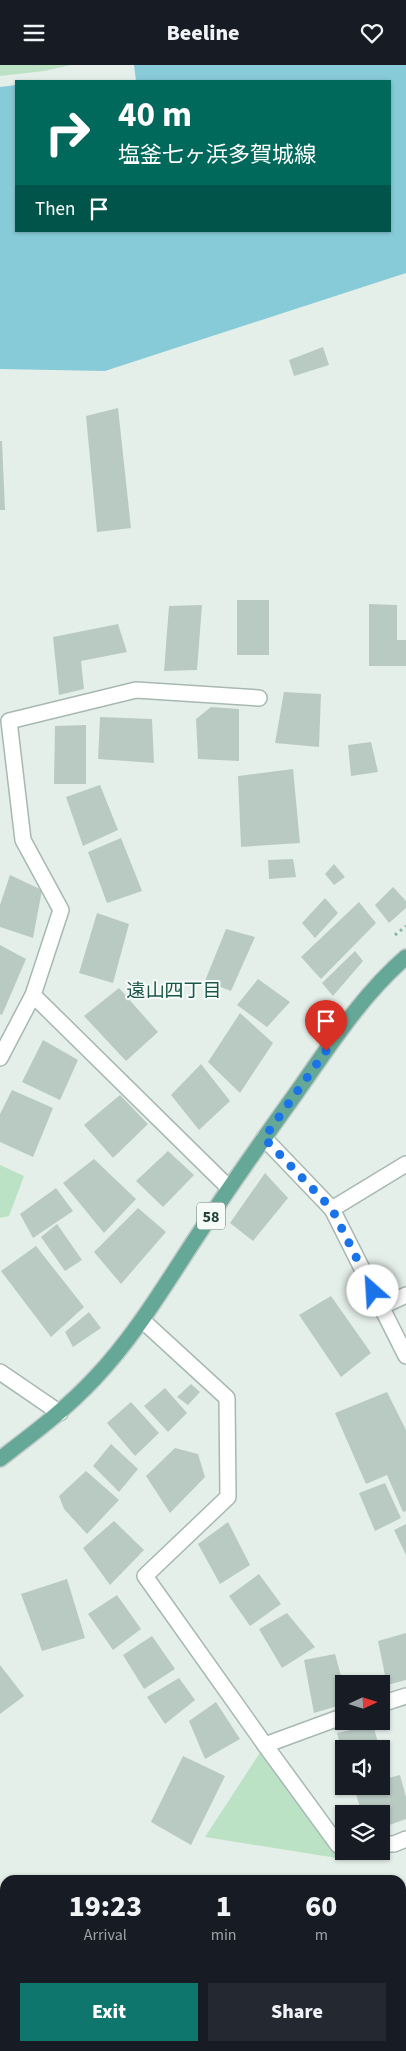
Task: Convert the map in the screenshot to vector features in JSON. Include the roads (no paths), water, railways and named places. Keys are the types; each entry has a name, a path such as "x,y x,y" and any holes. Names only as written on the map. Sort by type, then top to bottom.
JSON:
{"main road":[{"name":"58","path":"0,1459 60,1413 96,1377 142,1320 229,1188 346,1022 387,974 406,957"}],"street":[{"path":"0,1058 33,995 61,910 23,840 4,720 136,690 259,698"},
{"path":"33,995 229,1188"},
{"path":"264,1138 332,1209 406,1356"},
{"path":"332,1209 406,1164"},
{"path":"381,1307 406,1295"},
{"path":"142,1320 227,1398 228,1497 145,1575 335,1841"},
{"path":"0,1372 60,1413"},
{"path":"390,1701 406,1696"},
{"path":"265,1745 335,1719"},
{"path":"390,1844 406,1839"}],"water":[{"path":"134,65 406,65 406,273 105,371 0,369 0,87 15,85 15,232 391,232 391,80 136,80"}],"district":[{"name":"遠山四丁目","path":"174,990"}]}
